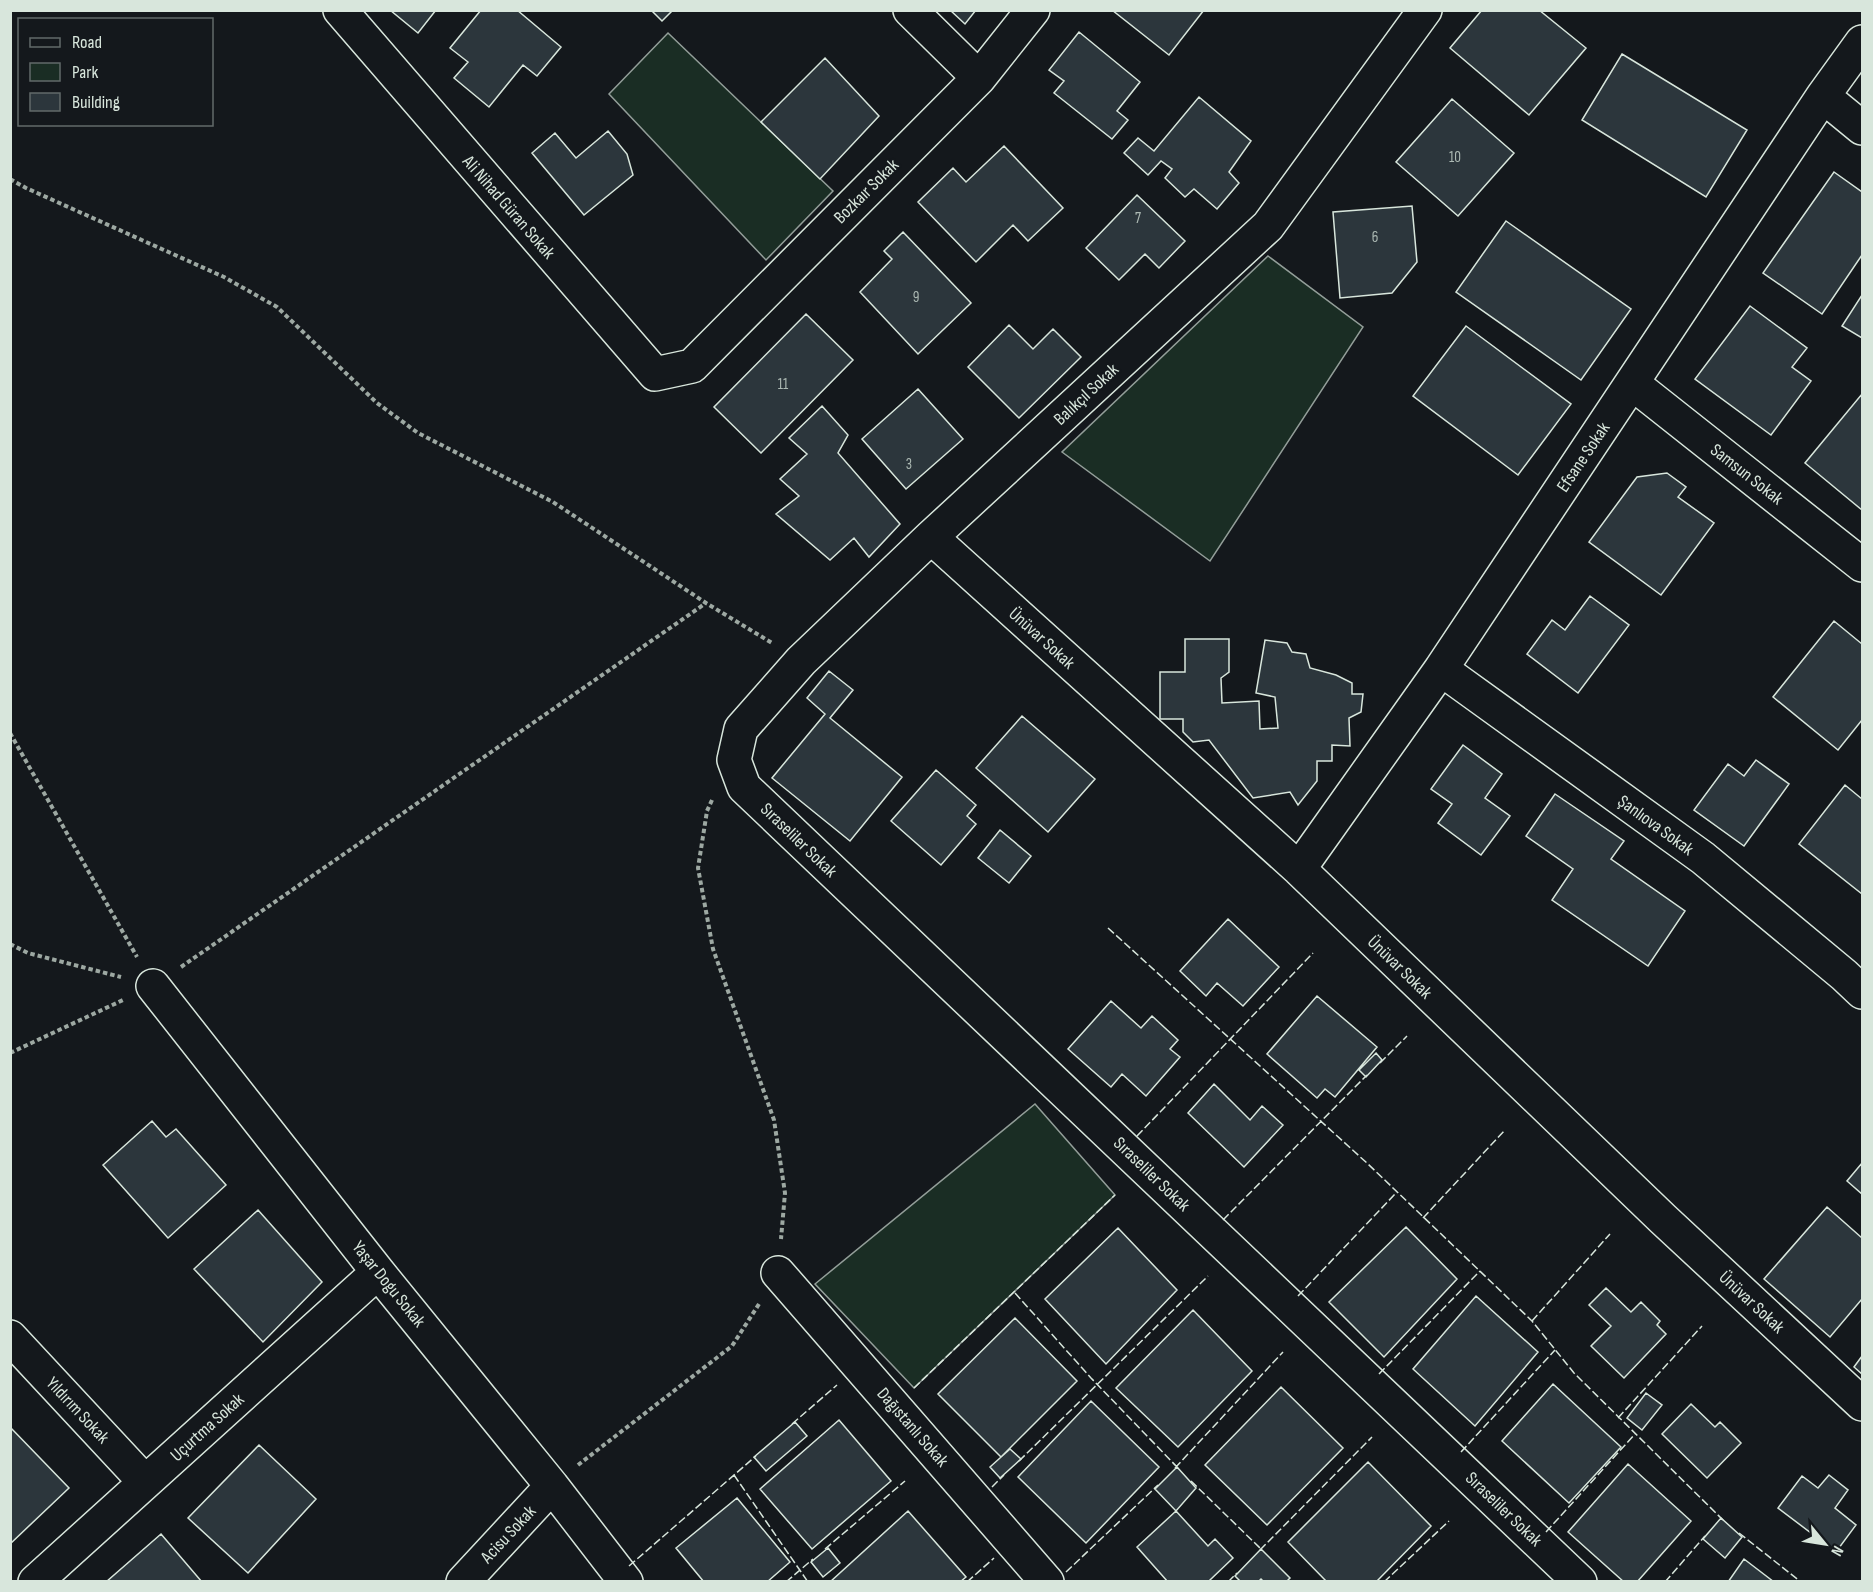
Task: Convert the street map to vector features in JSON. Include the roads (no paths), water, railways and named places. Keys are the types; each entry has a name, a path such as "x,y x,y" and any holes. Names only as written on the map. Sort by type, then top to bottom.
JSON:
{"street":[{"name":"Ali Nihad Güran Sokak","path":"340,10 655,374 692,366"},
{"path":"910,10 979,78"},
{"name":"Bozkaır Sokak","path":"692,366 979,78 1033,10"},
{"name":"Balıkçıl Sokak","path":"734,760 741,729 801,661 931,537 1268,226 1425,10"},
{"name":"Efsane Sokak","path":"1299,869 1441,669 1823,96 1863,42"},
{"path":"1823,96 1863,128"},
{"name":"Samsun Sokak","path":"1632,384 1863,565"},
{"name":"Ünüvar Sokak","path":"931,537 1299,869 1663,1219 1863,1404"},
{"name":"Şanlıova Sokak","path":"1441,669 1703,858 1863,992"},
{"name":"Sıraseliler Sokak","path":"734,760 744,787 1580,1581"},
{"name":"Yaşar Dogu Sokak","path":"153,986 378,1272 626,1581"},
{"name":"Uçurtma Sokak","path":"35,1581 378,1272"},
{"name":"Dağıstanlı Sokak","path":"778,1273 1047,1581"},
{"name":"Yıldırım Sokak","path":"10,1337 145,1482"},
{"name":"Acisu Sokak","path":"463,1581 552,1486"}]}
